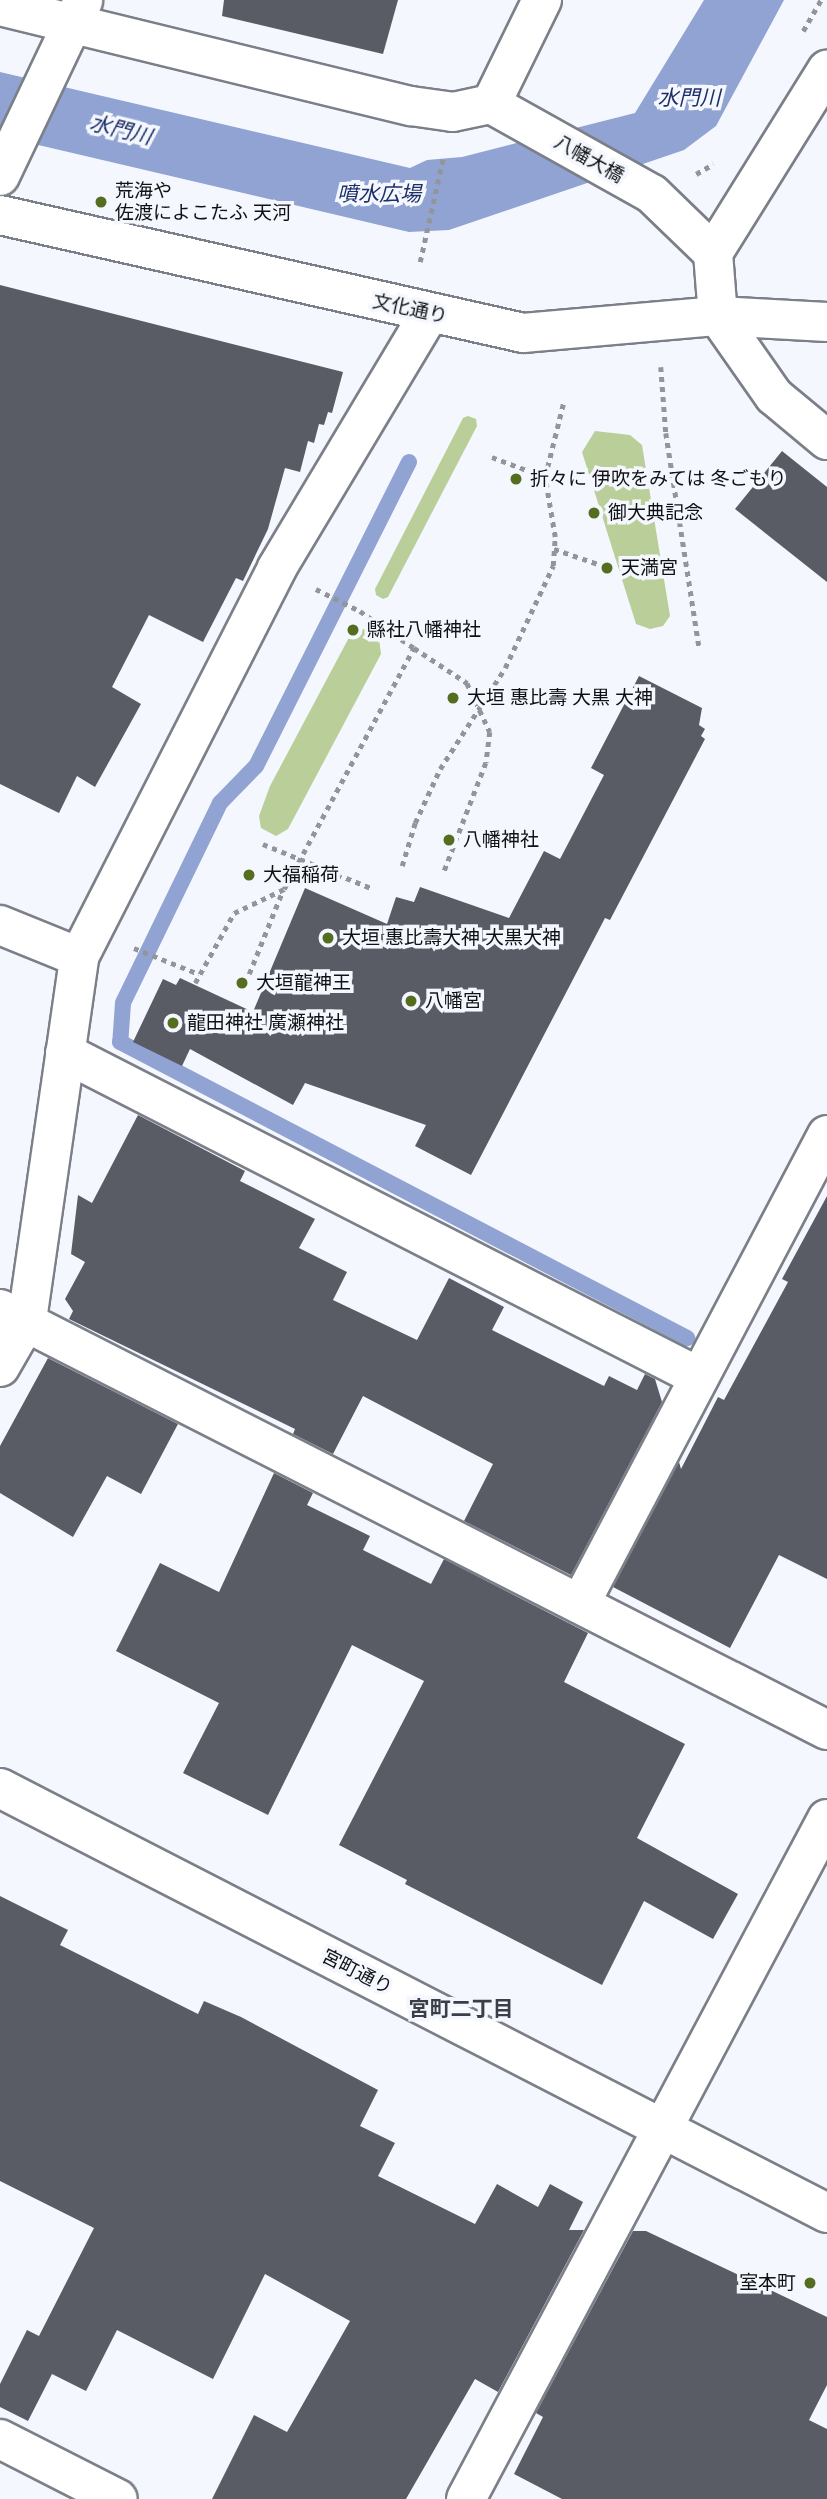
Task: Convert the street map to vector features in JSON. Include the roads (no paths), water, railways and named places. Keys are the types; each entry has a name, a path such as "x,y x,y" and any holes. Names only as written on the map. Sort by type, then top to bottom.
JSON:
{"street":[{"path":"0,6 78,12 411,106 453,112 491,104 542,0"},
{"path":"5,165 78,12"},
{"path":"827,70 713,253 718,316 774,396 827,440"},
{"name":"八幡大橋","path":"491,104 652,194 713,253"},
{"name":"文化通り","path":"0,215 429,314 523,332 718,316 827,322"},
{"path":"0,1367 65,1053 79,957 277,568 429,314"},
{"path":"0,925 79,957"},
{"path":"65,1053 699,1377"},
{"path":"580,1604 827,1135"},
{"path":"13,1314 827,1730"},
{"name":"宮町通り","path":"0,1788 827,2213"},
{"path":"466,2499 827,1819"},
{"path":"0,2439 118,2499"}],"water":[{"path":"704,0 784,0 716,126 684,150 449,230 409,232 0,136 0,72 410,168 427,160 462,157 635,113"}],"waterway":[{"path":"409,462 256,766 220,803 123,1003 120,1042 687,1338"}],"place":[{"name":"荒海や 佐渡によこたふ 天河","path":"101,202"},
{"name":"折々に 伊吹をみては 冬ごもり","path":"516,479"},
{"name":"御大典記念","path":"594,513"},
{"name":"天満宮","path":"607,568"},
{"name":"縣社八幡神社","path":"353,630"},
{"name":"大垣 惠比壽 大黒 大神","path":"453,698"},
{"name":"八幡神社","path":"449,840"},
{"name":"大福稲荷","path":"249,875"},
{"name":"大垣 惠比壽大神 大黒大神","path":"328,938"},
{"name":"大垣龍神王","path":"242,983"},
{"name":"八幡宮","path":"411,1001"},
{"name":"龍田神社 廣瀬神社","path":"173,1023"},
{"name":"室本町","path":"810,2283"}],"district":[{"name":"宮町二丁目","path":"461,2008"}],"water label":[{"name":"水門川","path":"689,97"},
{"name":"水門川","path":"121,129"},
{"name":"噴水広場","path":"379,193"}]}
